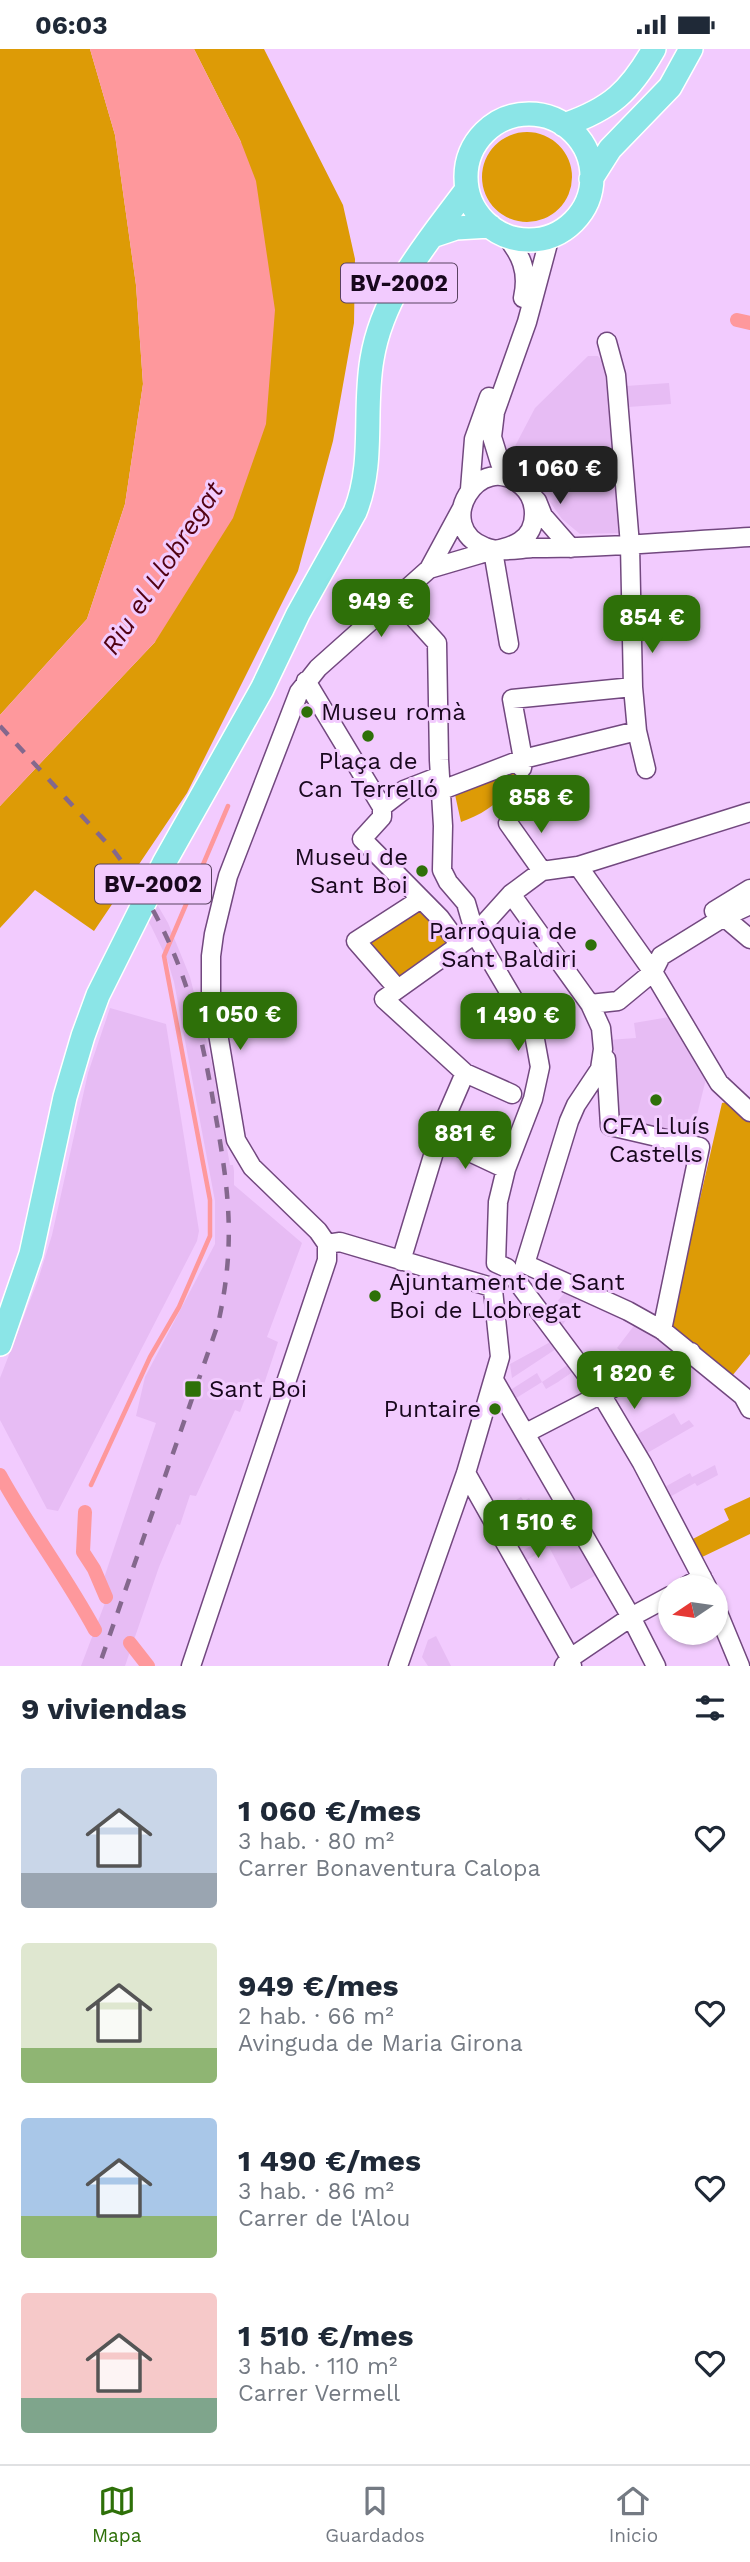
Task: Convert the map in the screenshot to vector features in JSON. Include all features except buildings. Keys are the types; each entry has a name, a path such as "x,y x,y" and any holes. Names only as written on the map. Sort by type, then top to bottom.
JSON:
{"main road":[{"path":"564,125 613,104 644,67 654,49"},
{"path":"591,179 610,149 670,87 691,49"},
{"path":"532,114 552,118 564,125 583,145 590,165 591,179 588,197 579,214 566,227 550,236 524,239 497,230 476,210 467,189 466,171 471,153 480,137 496,123 515,115 532,114"},
{"name":"BV-2002","path":"0,1344 31,1254 69,1083 98,995 164,863 262,689 298,614 355,512 361,497 367,464 369,382 376,336 388,302 407,271 467,189"},
{"name":"BV-2002","path":"432,236 456,228 497,230"}],"street":[{"path":"191,1666 327,1260 327,1244 318,1230 264,1180 240,1149 233,1128 211,992 212,945 228,876 288,716 306,681 317,668 429,569 470,489 474,439 516,328 526,286 524,263 517,249 497,230"},
{"path":"550,236 527,322 495,412 492,437 500,463 537,501 543,516 571,548"},
{"path":"607,342 616,375 630,545 633,687 637,730 646,769"},
{"path":"429,569 520,542 532,526 534,507 525,489 513,480 498,477 483,480 470,489"},
{"path":"462,508 464,526 474,541 484,547 498,550 750,537"},
{"path":"498,550 509,644"},
{"path":"397,599 436,643 442,870 464,901 478,938 534,1034 540,1067 531,1103 506,1170 498,1202 495,1225 496,1263 507,1268 601,1394 642,1463 701,1575"},
{"path":"306,681 382,807 382,817 362,839 440,918 458,945"},
{"path":"522,763 512,699 633,687"},
{"path":"382,807 404,790 522,763 637,730"},
{"path":"512,1094 465,1073 384,999 458,945 478,938 514,893 542,871 578,866 750,812"},
{"path":"508,823 542,871"},
{"path":"578,866 676,989 729,1076 750,1096"},
{"path":"750,889 661,945 657,964 719,1083 750,1112"},
{"path":"514,893 581,1006 601,1028 603,1049 600,1069 576,1105 569,1121 525,1264"},
{"path":"397,988 356,940 421,899"},
{"path":"549,1024 581,1006 618,1001 657,964 724,917 750,905"},
{"path":"724,917 750,939"},
{"path":"603,1049 606,1056 610,1126 700,1147 662,1330"},
{"path":"401,1261 442,1126 465,1073"},
{"path":"440,1138 506,1170"},
{"path":"327,1244 340,1242 488,1286 493,1290 500,1357 466,1473 398,1666"},
{"path":"488,1286 507,1268 525,1264 606,1300 662,1330 743,1396 750,1408"},
{"path":"527,1433 601,1394 691,1352"},
{"path":"494,1380 527,1433 656,1666"},
{"path":"466,1473 568,1664 631,1617 658,1603"},
{"path":"728,1637 740,1666"}],"shaded area":[{"path":"0,49 90,49 115,135 136,285 143,384 125,504 87,619 0,715"},
{"path":"194,49 264,49 343,205 355,259 354,323 333,441 298,571 187,793 94,931 35,890 0,928 0,806 155,642 241,142"},
{"path":"527,132 544,136 559,145 568,160 572,177 568,194 559,209 544,218 527,222 510,218 495,209 486,194 482,177 486,160 495,145 510,136"},
{"path":"588,356 598,356 607,368 625,533 580,534 562,519 513,450 535,408"},
{"path":"669,383 671,404 628,407 626,386"},
{"path":"517,766 522,776 509,791 495,804 461,822 454,790"},
{"path":"100,826 140,876 154,899 168,923 190,977 212,1064 230,1165 233,1165 234,1185 302,1243 267,1337 278,1342 264,1384 252,1380 240,1412 235,1410 196,1496 190,1495 180,1525 177,1524 159,1567 125,1666 81,1666 108,1595 101,1587 156,1423 136,1416 145,1377 215,1244 215,1201 174,982 167,959 151,926 122,881"},
{"path":"421,904 453,941 397,980 361,940"},
{"path":"110,1008 166,1024 199,1231 197,1241 58,1511 47,1509 0,1420 0,1378 38,1280 52,1235 88,1073"},
{"name":"CFA Lluís Castells","path":"675,1016 708,1071 691,1139 613,1122 608,1040 636,1038 634,1023"},
{"path":"732,1101 750,1119 750,1354 732,1376 670,1329 722,1103"},
{"path":"568,1289 582,1295 560,1329 548,1312"},
{"path":"636,1323 682,1352 644,1369 617,1348"},
{"path":"554,1340 559,1347 512,1378 510,1364"},
{"path":"572,1362 577,1369 546,1389 542,1382"},
{"path":"537,1373 542,1382 513,1400 512,1389"},
{"path":"674,1413 681,1425 689,1420 694,1426 642,1456 631,1438"},
{"path":"715,1465 718,1475 697,1486 695,1483 666,1499 661,1489 690,1473 692,1477"},
{"path":"521,1497 524,1501 529,1498 535,1508 502,1527 494,1513"},
{"path":"750,1497 750,1534 698,1559 689,1541 729,1520 724,1509"},
{"path":"576,1530 600,1573 571,1589 549,1547 522,1563 517,1554 544,1538 548,1545"},
{"path":"436,1636 451,1666 428,1666 422,1657 428,1640"}],"water":[{"name":"Riu el Llobregat","path":"90,49 194,49 241,142 256,181 275,310 266,424 233,518 155,642 0,806 0,715 87,619 125,504 143,384 136,285 115,135"}],"waterway":[{"path":"737,320 750,323"},
{"path":"91,1485 150,1357 179,1307 210,1236 210,1200 164,956 228,806"},
{"path":"0,1475 95,1630"},
{"path":"85,1512 83,1552 106,1597"},
{"path":"130,1643 148,1666"}],"railway":[{"path":"0,726 114,851 136,882 170,944 201,1040 227,1193 229,1243 218,1324 99,1666"}],"place":[{"name":"Museu romà","path":"307,712"},
{"name":"Plaça de Can Terrelló","path":"368,736"},
{"name":"Museu de Sant Boi","path":"422,871"},
{"name":"Parròquia de Sant Baldiri","path":"591,945"},
{"name":"CFA Lluís Castells","path":"656,1100"},
{"name":"Ajuntament de Sant Boi de Llobregat","path":"375,1296"},
{"name":"Sant Boi","path":"193,1389"},
{"name":"Puntaire","path":"495,1409"}]}
